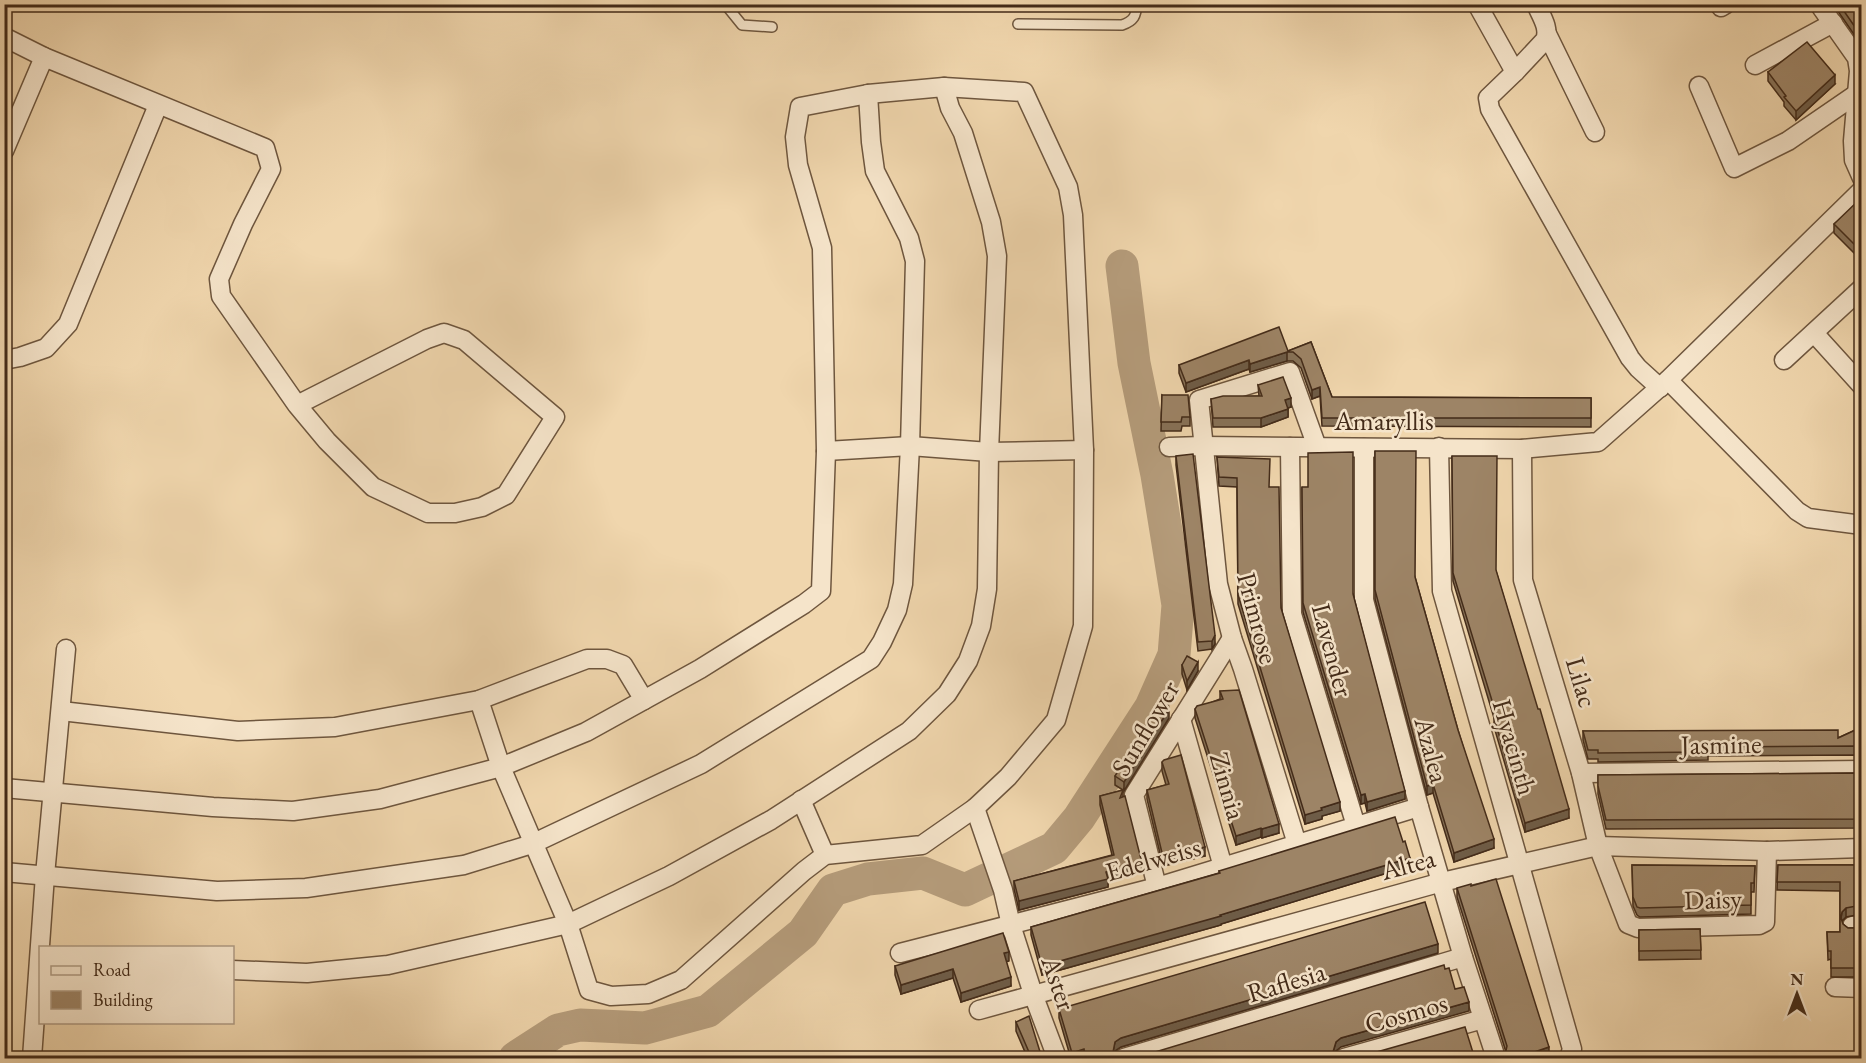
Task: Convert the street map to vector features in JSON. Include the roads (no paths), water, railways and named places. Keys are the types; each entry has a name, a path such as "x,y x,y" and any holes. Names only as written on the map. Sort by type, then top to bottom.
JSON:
{"street":[{"path":"1477,4 1515,72"},
{"path":"1536,4 1547,34 1596,132"},
{"path":"1819,4 1857,58 1858,93 1853,141 1854,160 1862,178"},
{"path":"1755,65 1833,22"},
{"path":"1547,34 1545,40 1488,98 1490,109 1630,358 1638,368 1664,384 1797,511 1808,518 1862,525"},
{"path":"4,37 44,57 265,148 272,169 243,224 219,279 221,296 297,405 327,441 374,487 428,513 455,513 482,507 506,495 555,417 464,340 444,333 427,339 297,405"},
{"path":"4,151 44,57"},
{"path":"1699,86 1734,168 1788,141 1858,93"},
{"path":"234,970 307,973 388,965 568,924 669,876 771,820 909,731 947,694 968,661 981,626 987,589 989,452 997,256 988,211 963,134 950,108 944,87"},
{"path":"4,788 213,807 293,811 380,800 501,768 585,732 719,657 804,604 821,591 826,451 822,248 798,165 795,137 800,107 868,94 944,87 1024,92 1068,187 1074,215 1084,450 1083,626 1056,720 1008,777 975,808 922,845 825,855 681,980 648,994 611,996 589,990 568,924 501,768 479,700"},
{"path":"4,872 217,891 306,888 464,865 532,844 701,764 871,659 897,610 903,585 910,446 915,261 909,238 875,171 868,94"},
{"path":"4,360 46,348 69,324 158,105"},
{"path":"1664,384 1862,190"},
{"path":"1784,360 1862,288"},
{"path":"1814,333 1862,386"},
{"name":"Primrose","path":"1297,844 1232,638 1218,584 1199,400 1290,372 1317,447"},
{"name":"Amaryllis","path":"1168,447 1522,449 1598,442 1664,384"},
{"path":"826,451 910,446 989,452 1084,450"},
{"name":"Lavender","path":"1290,447 1292,614 1356,826"},
{"name":"Hyacinth","path":"1439,447 1442,591 1572,1049 1570,1058"},
{"name":"Azalea","path":"1364,448 1364,600 1419,807 1496,1059"},
{"name":"Lilac","path":"1522,449 1523,580 1581,773 1598,846 1628,924"},
{"name":"Sunflower","path":"1157,887 1134,795 1232,638"},
{"path":"41,946 45,875 66,649"},
{"path":"61,711 238,731 335,727 479,700 587,659 607,659 623,665 644,700"},
{"name":"Zinnia","path":"1181,719 1223,867"},
{"name":"Jasmine","path":"1581,773 1862,770"},
{"path":"801,800 825,855"},
{"name":"Edelweiss","path":"900,953 1157,887 1419,807"},
{"name":"Aster","path":"975,808 1003,890 1011,925 1033,994 1057,1059"},
{"name":"Altea","path":"979,1010 1442,882 1598,846 1767,851 1862,848"},
{"name":"Daisy","path":"1628,924 1638,928 1759,925 1765,922 1767,851"},
{"name":"Raflesia","path":"1124,1059 1463,957"},
{"path":"32,1059 39,972"},
{"path":"1835,987 1862,988"},
{"name":"Cosmos","path":"1344,1059 1483,1019"}],"lane":[{"path":"724,4 742,25 772,27"},
{"path":"1018,24 1122,25 1135,17 1137,4"}],"waterway":[{"path":"515,1058 558,1030 580,1025 645,1028 708,1011 803,933 833,890 868,879 923,873 965,890 1054,848 1079,818 1151,707 1174,655 1178,605 1157,475 1134,363 1122,266"}]}
